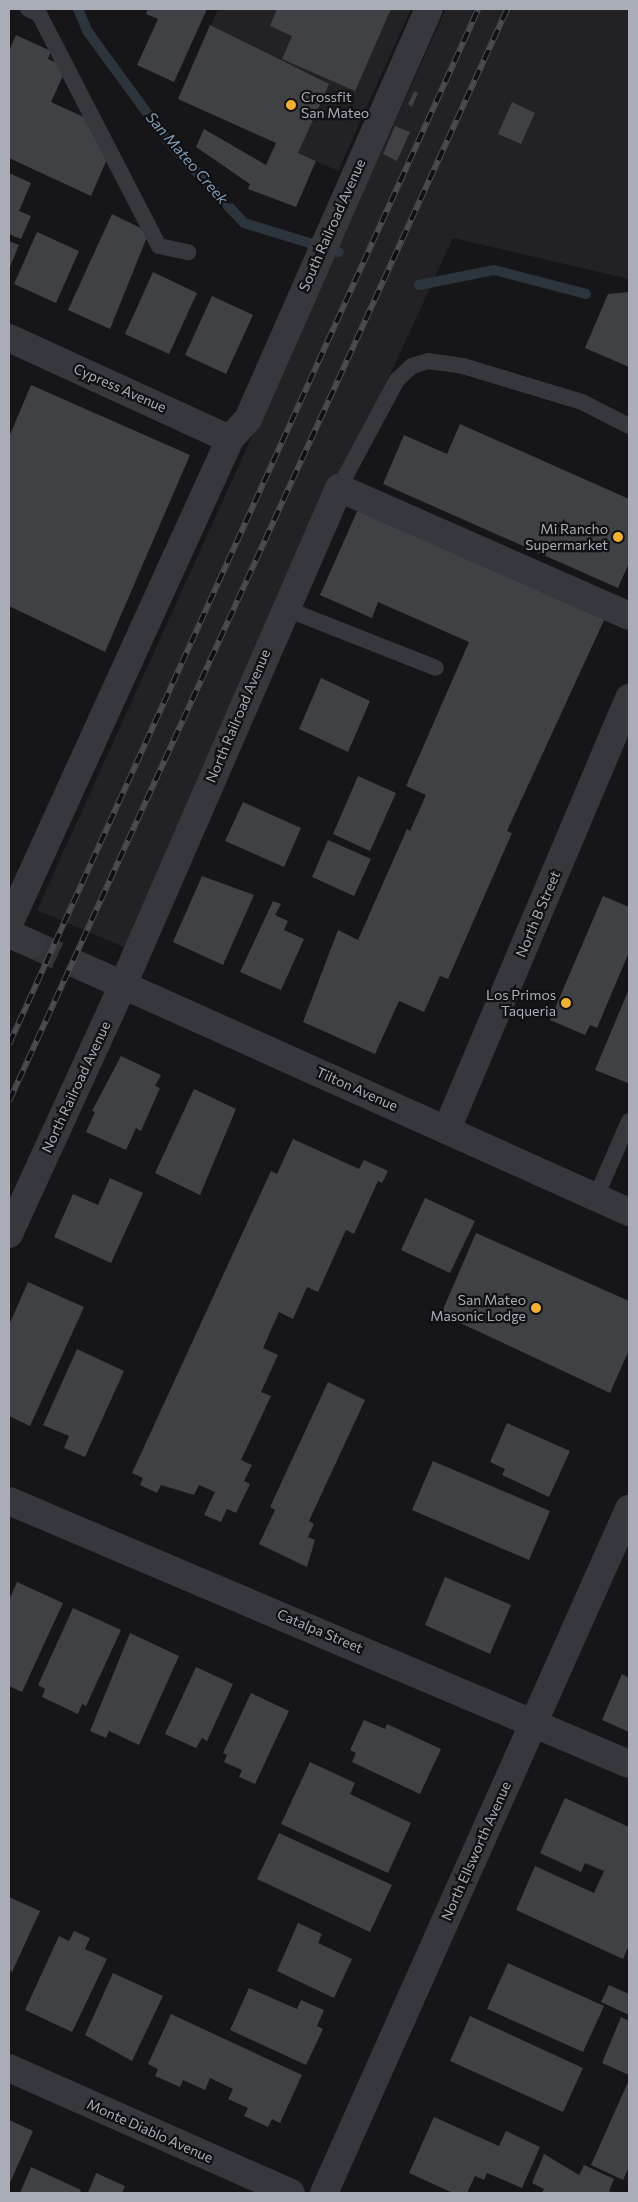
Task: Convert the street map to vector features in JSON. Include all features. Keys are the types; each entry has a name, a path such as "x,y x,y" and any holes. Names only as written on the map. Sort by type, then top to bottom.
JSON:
{"street":[{"name":"South Railroad Avenue","path":"230,439 248,419 314,264 429,9"},
{"name":"Cypress Avenue","path":"9,338 230,439"},
{"path":"9,924 230,439"},
{"path":"339,488 629,616"},
{"name":"North Railroad Avenue","path":"9,1234 123,985 284,608 339,488"},
{"name":"North B Street","path":"447,1130 629,698"},
{"name":"Tilton Avenue","path":"85,968 629,1212"},
{"name":"Catalpa Street","path":"9,1501 535,1720 629,1764"},
{"name":"North Ellsworth Avenue","path":"324,2193 629,1509"},
{"name":"Monte Diablo Avenue","path":"9,2068 291,2193"}],"lane":[{"path":"28,9 39,14 159,246 188,252"},
{"path":"339,488 397,380 412,366 428,361 463,366 582,402 629,426"},
{"path":"284,608 436,668"},
{"path":"596,1197 629,1122"}],"shaded area":[{"path":"218,9 411,9 338,171 178,99"},
{"path":"446,9 629,9 629,279 453,238 126,948 37,910"}],"building":[{"path":"148,9 207,9 174,82 137,65 158,19 146,14"},
{"path":"277,9 391,9 355,91 282,59 292,36 270,26"},
{"path":"210,25 329,84 298,153 316,161 296,207 248,189 250,184 196,147 204,129 266,165 276,143 178,99"},
{"path":"16,35 51,51 48,59 67,67 51,102 90,120 107,159 91,196 9,158 9,51"},
{"path":"414,91 418,93 412,107 408,104"},
{"path":"512,102 535,113 521,144 498,134"},
{"path":"395,126 410,132 397,161 383,154"},
{"path":"9,173 31,183 19,211 31,216 21,239 9,234"},
{"path":"112,214 149,232 110,329 68,310"},
{"path":"37,232 79,251 56,303 14,284"},
{"path":"9,241 19,245 9,269"},
{"path":"153,272 197,293 169,354 125,334"},
{"path":"629,292 629,367 585,348 608,294"},
{"path":"212,296 253,315 226,374 185,355"},
{"path":"31,385 190,455 105,652 9,606 9,437"},
{"path":"460,424 629,499 629,563 618,588 383,484 404,435 447,454"},
{"path":"359,507 606,616 507,831 512,833 448,979 440,976 424,1012 399,1001 375,1054 303,1022 338,930 358,940 407,829 410,831 426,795 406,786 469,642 378,602 372,618 320,595"},
{"path":"321,678 370,701 348,752 299,729"},
{"path":"358,776 396,793 370,851 333,834"},
{"path":"243,802 301,828 284,867 225,841"},
{"path":"328,840 371,859 354,896 312,877"},
{"path":"202,876 254,895 223,965 173,942"},
{"path":"603,896 629,907 629,952 597,1028 590,1025 585,1035 550,1020"},
{"path":"273,901 281,904 275,915 288,921 284,930 304,939 281,990 240,972"},
{"path":"629,989 629,1081 628,1083 595,1070"},
{"path":"121,1056 161,1075 155,1086 160,1088 141,1131 136,1128 126,1150 86,1132 95,1112 92,1111"},
{"path":"194,1089 236,1109 200,1195 155,1173"},
{"path":"293,1139 359,1169 364,1160 388,1171 382,1183 378,1181 354,1234 346,1230 318,1292 307,1287 293,1319 279,1312 263,1348 278,1355 261,1392 271,1396 241,1460 252,1465 244,1481 250,1484 236,1513 227,1509 221,1522 204,1515 215,1492 199,1485 194,1495 161,1485 157,1493 140,1485 143,1478 132,1473 271,1171 277,1174"},
{"path":"110,1178 143,1193 111,1263 54,1237 73,1194 98,1205"},
{"path":"425,1198 475,1221 450,1273 401,1250"},
{"name":"San Mateo Masonic Lodge","path":"476,1233 629,1301 629,1350 610,1393 441,1314"},
{"path":"28,1282 84,1307 30,1426 9,1416 9,1325"},
{"path":"77,1349 124,1371 85,1457 64,1448 69,1436 43,1425"},
{"path":"328,1382 365,1400 309,1521 314,1524 308,1537 315,1540 307,1567 259,1544 275,1510 270,1507"},
{"path":"507,1423 570,1451 549,1497 502,1475 505,1469 490,1462"},
{"path":"433,1461 550,1511 529,1560 412,1510"},
{"path":"445,1577 511,1605 490,1654 425,1625"},
{"path":"17,1582 63,1603 22,1692 9,1686 9,1600"},
{"path":"73,1608 121,1630 86,1706 82,1704 78,1714 42,1697 45,1689 38,1685"},
{"path":"130,1633 179,1656 139,1745 109,1731 106,1738 90,1731"},
{"path":"196,1667 233,1684 207,1741 202,1738 196,1748 165,1734"},
{"path":"622,1674 629,1678 629,1732 602,1720"},
{"path":"251,1693 289,1711 255,1784 239,1777 242,1770 224,1762 227,1755 223,1753"},
{"path":"364,1720 385,1729 387,1724 441,1749 420,1794 352,1762 356,1753 350,1750"},
{"path":"310,1762 355,1783 350,1794 411,1823 388,1873 281,1824"},
{"path":"565,1798 629,1827 629,1945 623,1959 516,1910 535,1866 594,1893 604,1871 585,1863 581,1872 540,1853"},
{"path":"279,1833 392,1885 370,1932 257,1879"},
{"path":"9,1897 40,1911 12,1972 9,1970"},
{"path":"298,1923 322,1934 318,1943 352,1959 334,1998 277,1971"},
{"path":"74,1931 90,1938 85,1949 107,1959 72,2032 25,2010 59,1936 69,1941"},
{"path":"508,1963 604,2006 583,2052 487,2009"},
{"path":"113,1973 163,1996 132,2061 85,2035"},
{"path":"609,1985 629,1994 629,2015 601,2002"},
{"path":"249,1988 297,2009 301,2000 324,2010 317,2026 323,2029 306,2065 230,2030"},
{"path":"171,2014 302,2075 280,2123 272,2119 268,2127 244,2116 248,2108 228,2099 233,2089 210,2078 205,2090 183,2080 180,2087 155,2076 158,2069 148,2064"},
{"path":"470,2016 583,2068 563,2112 450,2061"},
{"path":"621,2017 629,2021 629,2075 602,2063"},
{"path":"629,2080 629,2167 623,2180 591,2165"},
{"path":"434,2117 499,2146 506,2131 540,2147 522,2188 487,2173 484,2180 475,2176 467,2193 453,2193 409,2173"},
{"path":"9,2120 33,2131 9,2185"},
{"path":"544,2154 579,2175 584,2165 614,2179 609,2191 614,2193 542,2193 544,2189 532,2183"},
{"path":"31,2167 81,2190 80,2193 20,2193"},
{"path":"96,2173 125,2186 122,2193 88,2193"}],"waterway":[{"name":"San Mateo Creek","path":"78,9 88,32 166,139 244,223 339,252"},
{"name":"San Mateo Creek","path":"419,285 494,270 586,294"}],"tunnel":[{"path":"32,944 85,968"}],"railway":[{"path":"9,1044 478,9"},
{"path":"9,1101 507,9"}],"place":[{"name":"Crossfit San Mateo","path":"291,105"},
{"name":"Mi Rancho Supermarket","path":"618,537"},
{"name":"Los Primos Taqueria","path":"566,1003"},
{"name":"San Mateo Masonic Lodge","path":"536,1308"}]}
